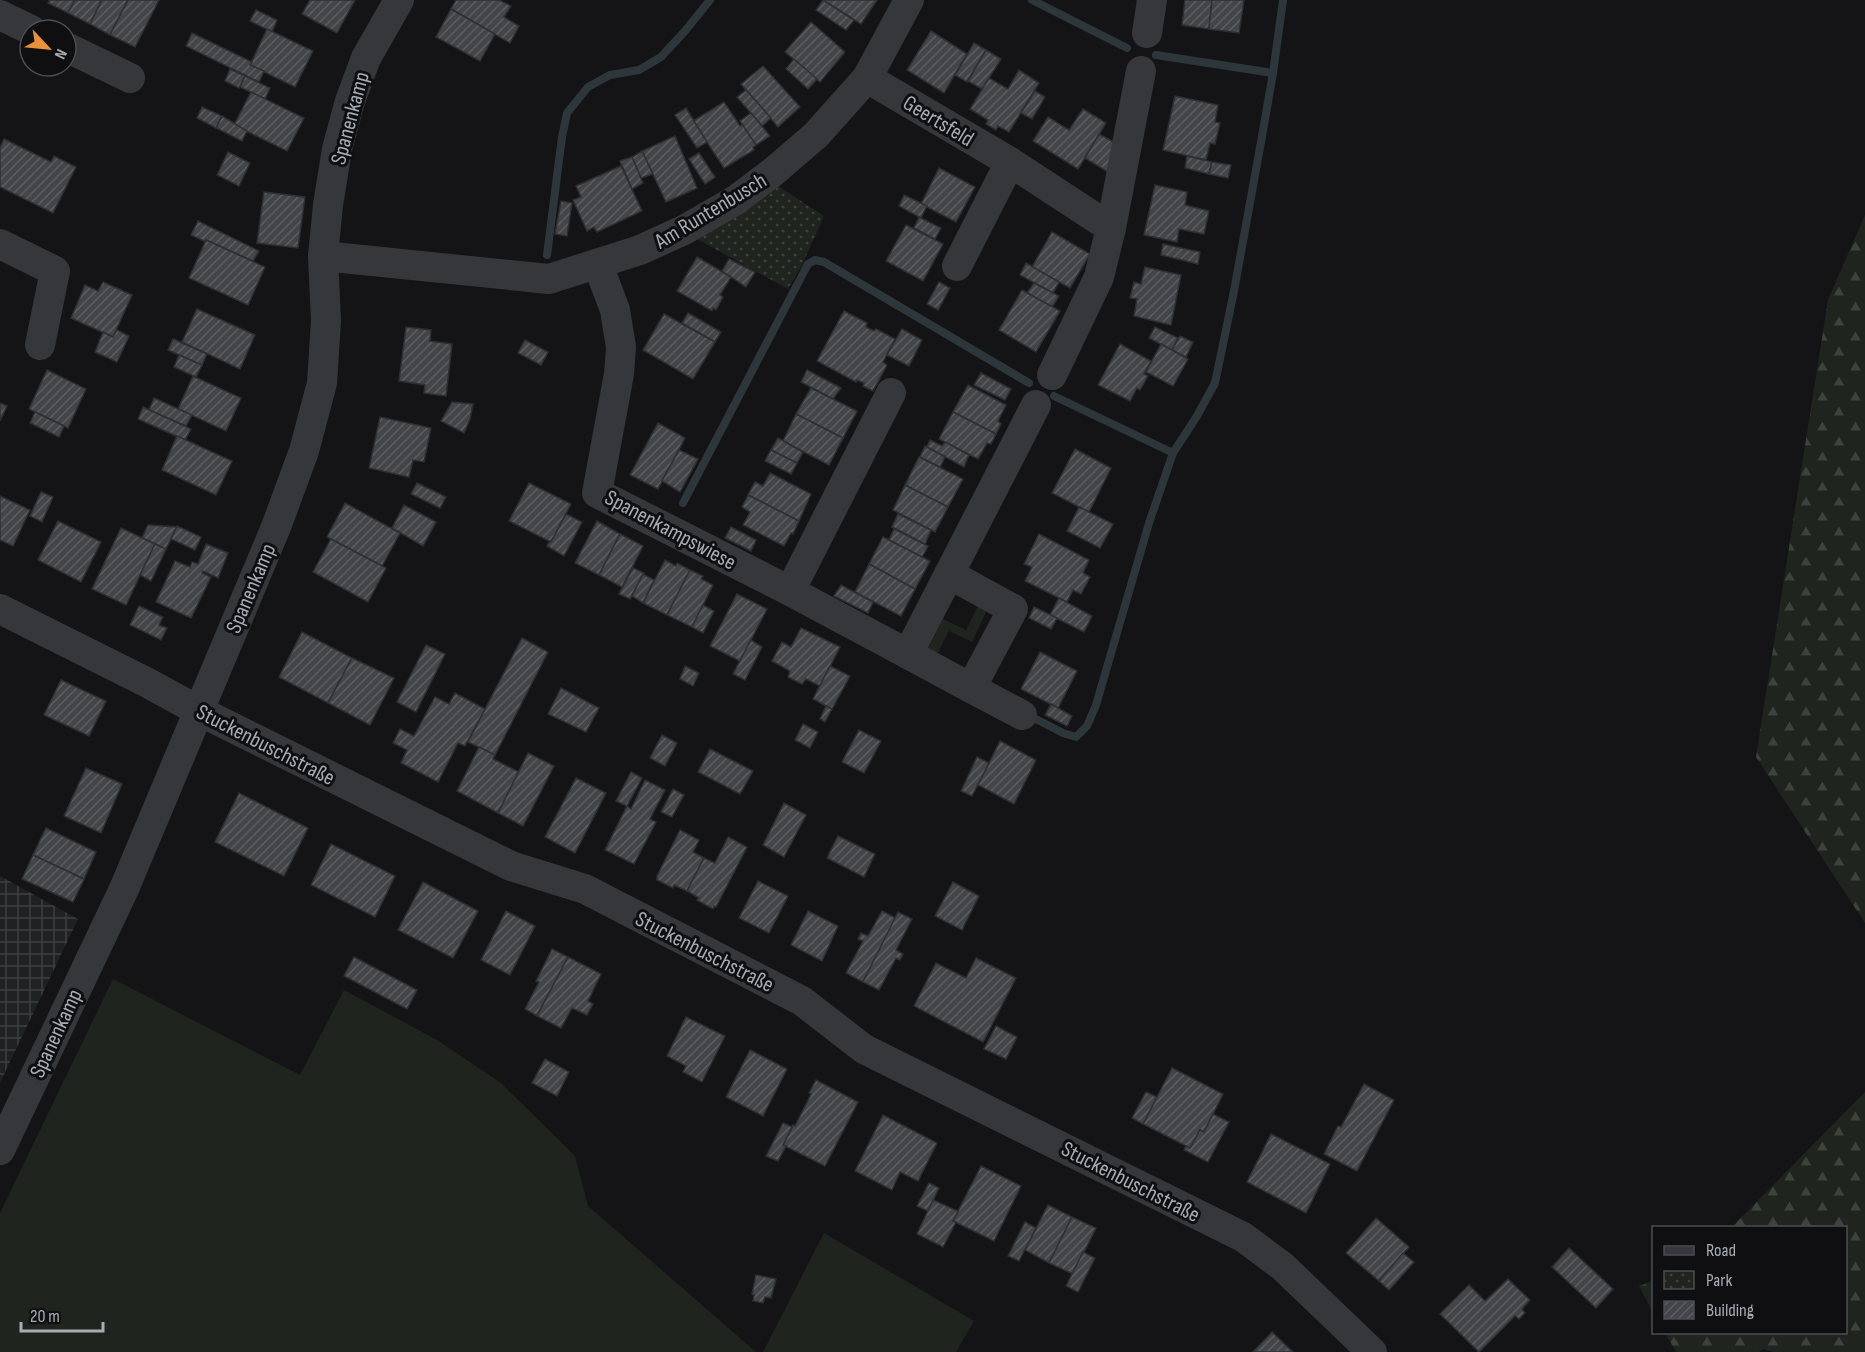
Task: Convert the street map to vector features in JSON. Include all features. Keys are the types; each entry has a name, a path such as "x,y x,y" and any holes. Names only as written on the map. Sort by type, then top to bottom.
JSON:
{"street":[{"name":"Spanenkamp","path":"0,1150 124,889 276,527 304,451 322,383 326,321 323,256 337,149 350,101 366,58 399,0"},
{"name":"Am Runtenbusch","path":"323,256 549,279 640,250 684,230 736,200 816,135 867,78 909,0"},
{"path":"1147,33 1152,0"},
{"path":"0,15 18,24"},
{"path":"78,53 130,78"},
{"path":"1052,375 1099,277 1111,228 1141,71"},
{"name":"Geertsfeld","path":"867,78 1010,162 1111,228"},
{"path":"957,266 1010,162"},
{"path":"0,244 55,271 40,345"},
{"name":"Spanenkampswiese","path":"598,264 615,310 621,347 619,374 597,493 790,591 1022,715"},
{"path":"790,591 891,393"},
{"path":"908,654 1036,405"},
{"path":"949,574 1013,609 971,688"},
{"name":"Stuckenbuschstraße","path":"0,609 511,866 585,889 802,1001 864,1049 1243,1238 1282,1266 1372,1352"}],"shaded area":[{"path":"0,876 78,919 0,1083"}],"green space":[{"path":"778,186 824,216 802,265 788,289 697,239"},
{"path":"1865,215 1865,923 1756,757 1828,300"},
{"path":"979,604 988,608 972,642 949,631 936,657 926,653 943,619 966,630"},
{"path":"113,979 300,1075 344,990 437,1040 501,1083 575,1156 588,1206 756,1352 0,1352 0,1213"},
{"path":"1865,1092 1865,1352 1773,1352 1763,1349 1759,1352 1676,1352 1666,1334 1847,1334 1847,1226 1733,1226"},
{"path":"824,1233 974,1321 956,1352 763,1352"},
{"path":"1652,1282 1652,1310 1639,1286"}],"building":[{"path":"50,0 75,0 68,13 48,3"},
{"path":"75,0 102,0 90,24 68,13"},
{"path":"102,0 128,0 110,35 90,24"},
{"path":"128,0 159,0 135,47 110,35"},
{"path":"310,0 355,0 337,33 302,14"},
{"path":"456,0 499,0 511,6 504,17 519,26 510,43 451,9"},
{"path":"823,0 877,0 861,24"},
{"path":"823,0 854,20 846,30 816,10"},
{"path":"1185,0 1212,0 1209,29 1182,25"},
{"path":"1212,0 1244,0 1239,33 1209,29"},
{"path":"451,9 495,34 480,61 436,37"},
{"path":"256,10 277,20 272,32 250,21"},
{"path":"811,22 845,52 820,82 785,52"},
{"path":"267,29 313,51 295,87 250,65"},
{"path":"931,31 967,54 944,93 907,70"},
{"path":"192,33 252,62 250,65 264,71 259,82 186,46"},
{"path":"974,43 986,50 967,82 955,75"},
{"path":"986,50 1001,59 982,89 968,81"},
{"path":"794,59 817,79 808,89 786,69"},
{"path":"763,66 800,107 778,127 741,84"},
{"path":"230,69 245,76 239,88 225,81"},
{"path":"1019,70 1039,83 1009,132 998,126 996,130 986,124 988,120 970,109 989,78 1008,89"},
{"path":"245,76 270,88 265,99 240,87"},
{"path":"746,90 771,118 762,126 737,97"},
{"path":"1035,91 1045,97 1032,119 1021,113"},
{"path":"251,92 304,118 287,151 234,125"},
{"path":"1175,96 1218,105 1215,122 1220,123 1215,144 1210,143 1206,160 1163,150"},
{"path":"724,102 740,126 743,124 756,145 753,147 754,150 724,168 693,121"},
{"path":"202,107 222,116 216,128 197,118"},
{"path":"686,108 707,142 697,148 675,115"},
{"path":"1083,109 1106,123 1078,169 1033,141 1048,117 1069,130"},
{"path":"751,113 770,136 756,145 740,121"},
{"path":"222,116 247,131 242,141 216,128"},
{"path":"1099,134 1119,145 1113,175 1085,158"},
{"path":"675,136 697,188 666,202 642,151"},
{"path":"4,139 51,162 54,156 76,167 53,213 0,187 0,148"},
{"path":"642,151 653,174 641,178 632,157"},
{"path":"228,152 250,163 239,186 217,175"},
{"path":"699,153 715,177 705,184 689,159"},
{"path":"1187,156 1212,162 1209,174 1185,168"},
{"path":"632,157 643,183 632,189 620,161"},
{"path":"1212,162 1231,165 1228,178 1209,174"},
{"path":"621,166 642,211 597,232 594,227 587,231 573,200 581,197 576,186"},
{"path":"939,168 975,187 956,222 921,204"},
{"path":"1155,185 1187,192 1185,205 1209,211 1204,234 1179,229 1177,242 1144,235"},
{"path":"264,192 305,197 298,248 257,243"},
{"path":"904,195 927,206 921,218 899,206"},
{"path":"561,201 572,203 567,236 555,234"},
{"path":"919,217 941,228 935,239 914,228"},
{"path":"198,221 259,251 253,261 191,235"},
{"path":"906,225 943,244 923,281 886,261"},
{"path":"1052,232 1090,254 1070,288 1032,267"},
{"path":"206,240 265,267 248,305 189,278"},
{"path":"1163,244 1200,252 1198,264 1161,255"},
{"path":"697,257 731,277 720,295 723,297 716,310 713,308 712,311 677,291"},
{"path":"729,259 755,272 746,287 722,271"},
{"path":"1026,263 1059,282 1053,293 1020,275"},
{"path":"1145,267 1181,275 1171,325 1134,316 1137,299 1130,298 1134,282 1141,284"},
{"path":"103,282 132,295 113,337 71,318 85,285 98,291"},
{"path":"939,282 950,288 938,310 927,304"},
{"path":"1034,283 1059,296 1052,307 1027,293"},
{"path":"1022,290 1060,311 1036,352 999,330"},
{"path":"197,309 255,335 240,369 182,342"},
{"path":"844,311 867,323 866,327 874,331 876,329 895,339 883,362 887,365 873,391 863,386 864,383 857,380 856,382 817,361"},
{"path":"688,313 721,332 715,342 682,323"},
{"path":"664,314 715,342 693,379 643,350"},
{"path":"406,327 431,330 430,341 452,344 446,396 424,393 425,385 399,381"},
{"path":"1155,327 1178,338 1172,350 1149,338"},
{"path":"902,329 922,340 909,366 887,355"},
{"path":"117,330 129,336 117,362 95,352 103,332 113,337"},
{"path":"1180,336 1193,342 1186,357 1172,350"},
{"path":"173,339 207,354 202,365 168,350"},
{"path":"525,340 548,352 541,365 518,353"},
{"path":"1120,344 1151,361 1144,374 1148,376 1140,390 1137,388 1130,401 1098,385"},
{"path":"1161,344 1188,359 1173,386 1146,372"},
{"path":"179,355 202,365 196,377 174,367"},
{"path":"47,370 86,389 68,428 29,409"},
{"path":"807,370 841,388 833,399 801,382"},
{"path":"981,373 1011,389 1005,400 974,385"},
{"path":"193,376 241,398 226,431 178,409"},
{"path":"968,385 1006,405 998,421 1001,424 996,434 953,412"},
{"path":"811,388 857,411 843,438 796,414"},
{"path":"154,398 192,415 186,426 149,410"},
{"path":"452,402 473,404 464,433 441,421"},
{"path":"0,403 7,406 0,421"},
{"path":"143,407 191,429 185,440 138,419"},
{"path":"35,412 64,426 59,437 30,423"},
{"path":"953,412 996,434 991,444 987,443 978,459 939,439"},
{"path":"796,414 843,438 829,465 783,441"},
{"path":"380,417 431,428 424,462 413,460 409,477 369,468"},
{"path":"658,423 685,438 658,489 630,475"},
{"path":"177,436 232,461 216,495 162,470"},
{"path":"778,438 803,452 797,463 771,450"},
{"path":"930,440 942,446 945,442 969,455 964,467 927,447"},
{"path":"925,446 945,457 940,467 920,457"},
{"path":"1075,449 1111,468 1089,512 1052,493"},
{"path":"679,450 698,459 680,492 662,481"},
{"path":"771,450 797,463 791,474 765,461"},
{"path":"919,457 963,479 948,507 905,485"},
{"path":"770,473 811,494 799,521 748,495 755,482 763,486"},
{"path":"417,483 446,497 440,508 411,494"},
{"path":"529,483 571,504 551,542 509,521"},
{"path":"905,485 948,507 935,532 893,510"},
{"path":"41,492 53,497 42,522 30,516"},
{"path":"748,495 799,521 784,546 743,525 750,512 742,507"},
{"path":"0,496 30,510 13,546 0,540"},
{"path":"345,503 400,533 382,566 327,537"},
{"path":"404,505 436,522 423,546 392,528"},
{"path":"1079,507 1113,524 1100,548 1067,531"},
{"path":"566,514 582,522 564,556 547,546"},
{"path":"898,514 931,530 925,544 892,527"},
{"path":"58,521 101,542 81,582 38,560"},
{"path":"597,521 620,534 599,575 575,563"},
{"path":"148,525 177,527 166,549 142,538"},
{"path":"177,526 201,537 195,550 171,539"},
{"path":"731,527 756,540 751,551 725,538"},
{"path":"121,528 155,544 126,605 92,589"},
{"path":"894,529 928,546 922,557 889,540"},
{"path":"620,534 643,546 622,587 599,575"},
{"path":"1039,534 1089,560 1083,573 1090,577 1081,594 1073,590 1067,602 1025,581 1032,567 1024,564"},
{"path":"883,537 930,561 915,589 869,564"},
{"path":"331,539 386,568 368,602 313,572"},
{"path":"155,544 166,549 151,581 140,575"},
{"path":"206,544 228,553 218,578 203,571 202,573 211,577 191,618 156,602 175,561 190,567 192,562 198,564"},
{"path":"665,560 690,570 667,615 643,603"},
{"path":"869,564 915,589 901,616 855,592"},
{"path":"633,568 644,573 630,599 619,594"},
{"path":"690,570 703,576 701,579 713,585 692,627 667,615"},
{"path":"643,574 654,580 643,603 632,596"},
{"path":"841,585 873,602 868,613 834,596"},
{"path":"737,594 767,609 740,661 710,646"},
{"path":"1059,598 1092,616 1084,632 1050,615"},
{"path":"703,605 714,611 703,633 692,627"},
{"path":"139,606 163,617 159,625 167,628 161,640 130,625"},
{"path":"1034,607 1057,618 1051,629 1029,618"},
{"path":"801,628 840,647 820,686 806,679 802,684 788,677 790,671 772,661 782,642 791,647"},
{"path":"302,632 352,658 328,703 279,677"},
{"path":"522,638 548,652 495,755 468,742"},
{"path":"751,640 762,647 745,680 733,674"},
{"path":"426,645 445,654 416,712 397,702"},
{"path":"1040,652 1077,671 1058,708 1021,689"},
{"path":"352,658 394,678 370,725 328,703"},
{"path":"685,666 699,673 693,686 680,679"},
{"path":"830,666 850,676 832,709 813,699"},
{"path":"61,680 106,701 89,736 44,715"},
{"path":"561,688 599,708 586,732 548,714"},
{"path":"455,693 485,709 465,746 458,743 438,782 401,763 407,750 393,743 400,729 414,736 435,697 449,704"},
{"path":"1051,704 1072,716 1067,726 1045,715"},
{"path":"826,706 832,709 825,722 820,719"},
{"path":"803,724 818,732 810,748 795,740"},
{"path":"859,730 881,741 864,773 842,762"},
{"path":"662,735 677,743 665,766 650,758"},
{"path":"1000,741 1036,760 1014,804 978,785"},
{"path":"479,747 495,755 493,759 519,772 498,813 457,791"},
{"path":"710,749 753,771 740,794 698,772"},
{"path":"528,753 554,766 523,826 498,813"},
{"path":"977,757 989,763 972,796 961,791"},
{"path":"86,768 122,784 101,833 64,816"},
{"path":"631,772 642,778 627,806 616,801"},
{"path":"576,778 606,793 575,853 545,837"},
{"path":"645,780 665,790 650,819 656,822 634,864 605,850 627,806 631,809"},
{"path":"673,789 684,795 672,817 661,812"},
{"path":"239,793 308,828 284,876 215,842"},
{"path":"784,803 806,815 784,857 763,845"},
{"path":"46,828 96,852 84,879 33,855"},
{"path":"680,830 699,840 693,852 704,858 687,891 674,885 673,888 657,880"},
{"path":"838,836 875,854 864,877 827,858"},
{"path":"728,837 747,847 713,909 687,891 704,858 715,863"},
{"path":"331,844 395,876 375,917 311,885"},
{"path":"33,855 84,879 73,902 22,879"},
{"path":"758,881 788,896 769,933 739,918"},
{"path":"423,882 478,911 453,958 398,930"},
{"path":"953,882 979,896 962,930 935,916"},
{"path":"506,911 535,926 510,975 481,960"},
{"path":"808,911 838,926 822,961 791,945"},
{"path":"882,911 896,918 863,982 846,973 863,941 858,939 861,933 868,936"},
{"path":"898,912 912,919 896,950 903,954 900,960 896,958 879,990 863,982"},
{"path":"552,949 568,957 537,1016 525,1009"},
{"path":"354,957 417,990 407,1009 344,976"},
{"path":"568,957 601,974 588,1001 593,1004 587,1015 572,1008 561,1028 537,1016"},
{"path":"976,958 1016,978 983,1042 914,1006 936,963 966,978"},
{"path":"686,1017 725,1036 702,1082 683,1072 686,1066 667,1056"},
{"path":"996,1026 1017,1037 1006,1059 984,1049"},
{"path":"750,1050 787,1069 763,1116 726,1097"},
{"path":"545,1059 569,1072 557,1096 532,1083"},
{"path":"1172,1068 1223,1094 1204,1132 1200,1130 1190,1148 1143,1124"},
{"path":"816,1080 858,1102 825,1166 783,1145 793,1125 795,1126"},
{"path":"1364,1084 1394,1100 1357,1171 1324,1154"},
{"path":"1146,1092 1157,1097 1143,1124 1132,1118"},
{"path":"1213,1114 1229,1122 1208,1162 1184,1150 1186,1146 1190,1148 1200,1130 1204,1132"},
{"path":"883,1115 937,1143 918,1181 900,1172 892,1190 855,1171"},
{"path":"783,1123 792,1127 778,1161 766,1156"},
{"path":"1271,1134 1330,1164 1306,1213 1247,1182"},
{"path":"981,1166 1021,1186 994,1241 953,1221"},
{"path":"929,1183 939,1188 928,1211 917,1206"},
{"path":"933,1200 958,1211 953,1221 956,1222 943,1247 917,1234"},
{"path":"1048,1205 1072,1217 1049,1263 1025,1250"},
{"path":"1072,1217 1096,1228 1073,1274 1049,1263"},
{"path":"1376,1218 1409,1247 1379,1281 1346,1253"},
{"path":"1025,1222 1036,1228 1019,1261 1008,1256"},
{"path":"1569,1248 1613,1289 1596,1308 1552,1267"},
{"path":"1083,1252 1095,1258 1078,1292 1066,1286"},
{"path":"1403,1253 1414,1262 1389,1290 1379,1281"},
{"path":"756,1275 776,1279 771,1298 765,1297 763,1303 753,1301"},
{"path":"1508,1279 1530,1300 1522,1309 1525,1313 1519,1319 1515,1316 1479,1352 1440,1314 1469,1285 1485,1301"},
{"path":"1272,1332 1293,1352 1253,1352"}],"waterway":[{"path":"547,255 567,113 588,87 610,75 639,70 661,57 710,0"},
{"path":"1032,0 1127,48"},
{"path":"1054,396 1173,453 1197,416 1215,383 1261,142 1283,0"},
{"path":"1156,55 1273,73"},
{"path":"683,503 808,264 815,260 824,262 1029,383"},
{"path":"1032,717 1076,737 1087,726 1096,705 1149,523 1173,453"}]}
